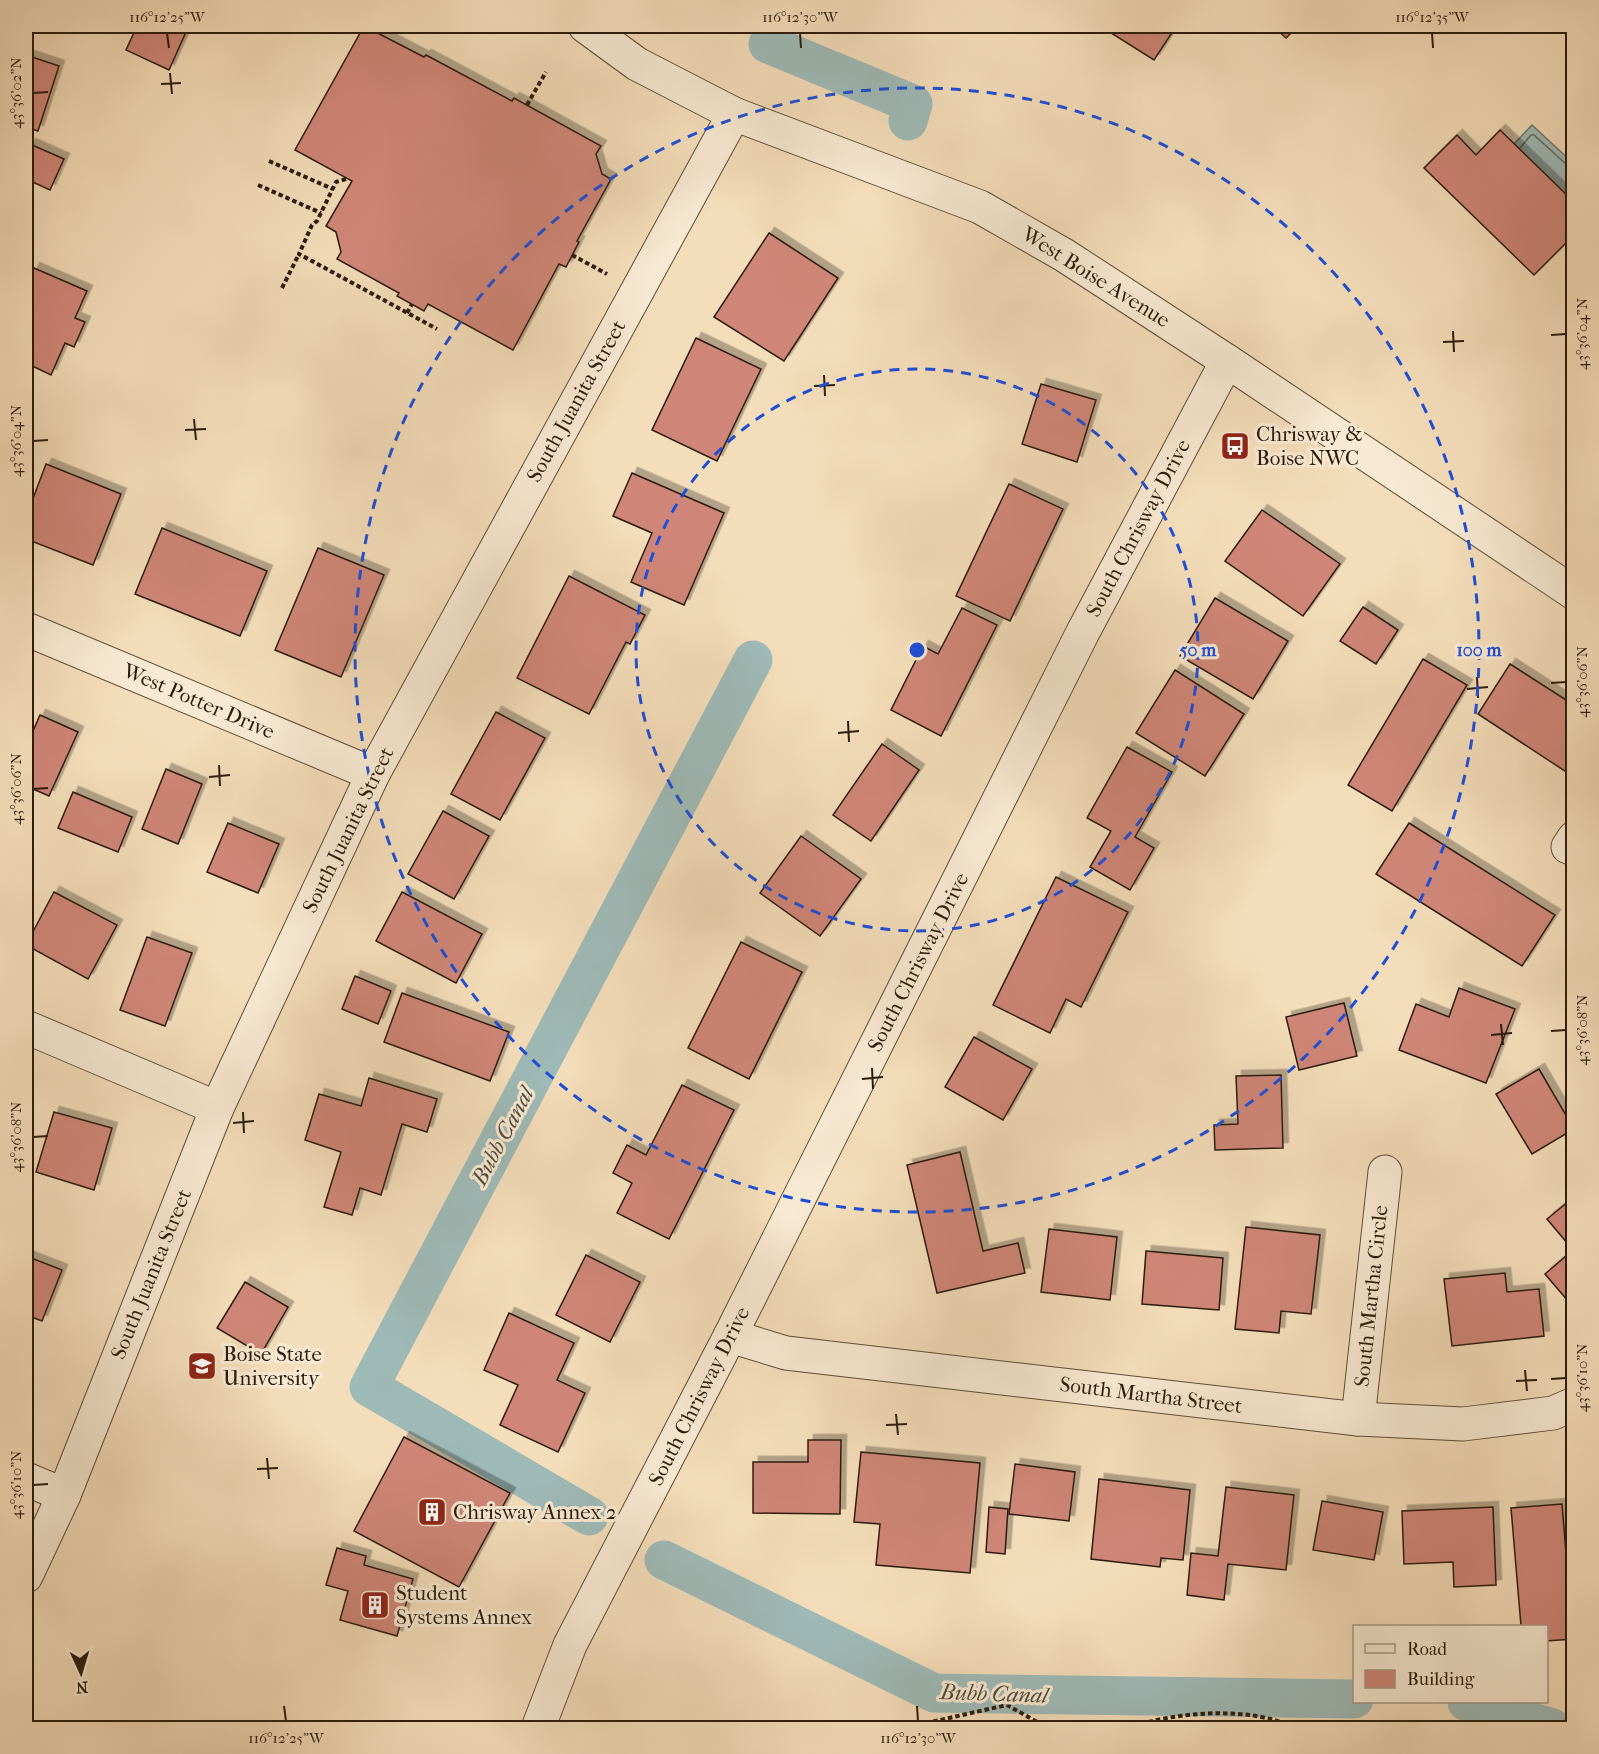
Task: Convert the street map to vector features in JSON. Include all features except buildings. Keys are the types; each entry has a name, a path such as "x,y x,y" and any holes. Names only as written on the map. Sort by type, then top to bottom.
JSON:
{"street":[{"name":"West Boise Avenue","path":"585,26 637,64 734,114 980,207 1064,255 1574,593"},
{"name":"South Juanita Street","path":"26,1576 64,1495 217,1108 373,774 734,114"},
{"name":"South Chrisway Drive","path":"538,1728 570,1645 730,1336 1083,632 1227,361"},
{"name":"West Potter Drive","path":"26,629 373,774"},
{"path":"26,1027 217,1108"},
{"name":"South Martha Circle","path":"1358,1419 1385,1172"},
{"name":"South Martha Street","path":"730,1336 786,1353 1358,1419 1463,1424 1553,1413 1574,1404"},
{"path":"26,1479 64,1495"}],"path":[{"path":"527,105 546,72"},
{"path":"269,161 333,189"},
{"path":"282,288 312,225 317,221 336,182 346,178"},
{"path":"258,185 321,213"},
{"path":"299,254 437,329"},
{"path":"572,255 613,278"},
{"path":"407,313 412,304"},
{"path":"904,1728 1007,1705 1039,1723 1043,1728"},
{"path":"1127,1728 1175,1715 1212,1714 1256,1716 1295,1728"}],"water":[{"path":"1532,125 1573,163 1573,187 1564,198 1510,148"}],"waterway":[{"name":"Bubb Canal","path":"768,44 913,104 908,121"},
{"name":"Bubb Canal","path":"589,1516 369,1387 753,660"},
{"name":"Bubb Canal","path":"664,1560 934,1693 1353,1699"},
{"name":"Bubb Canal","path":"1470,1703 1552,1728"}],"place":[{"name":"Chrisway & Boise NWC","path":"1235,446"},
{"name":"Boise State University","path":"202,1366"},
{"name":"Chrisway Annex 2","path":"432,1512"},
{"name":"Student Systems Annex","path":"375,1605"}]}
